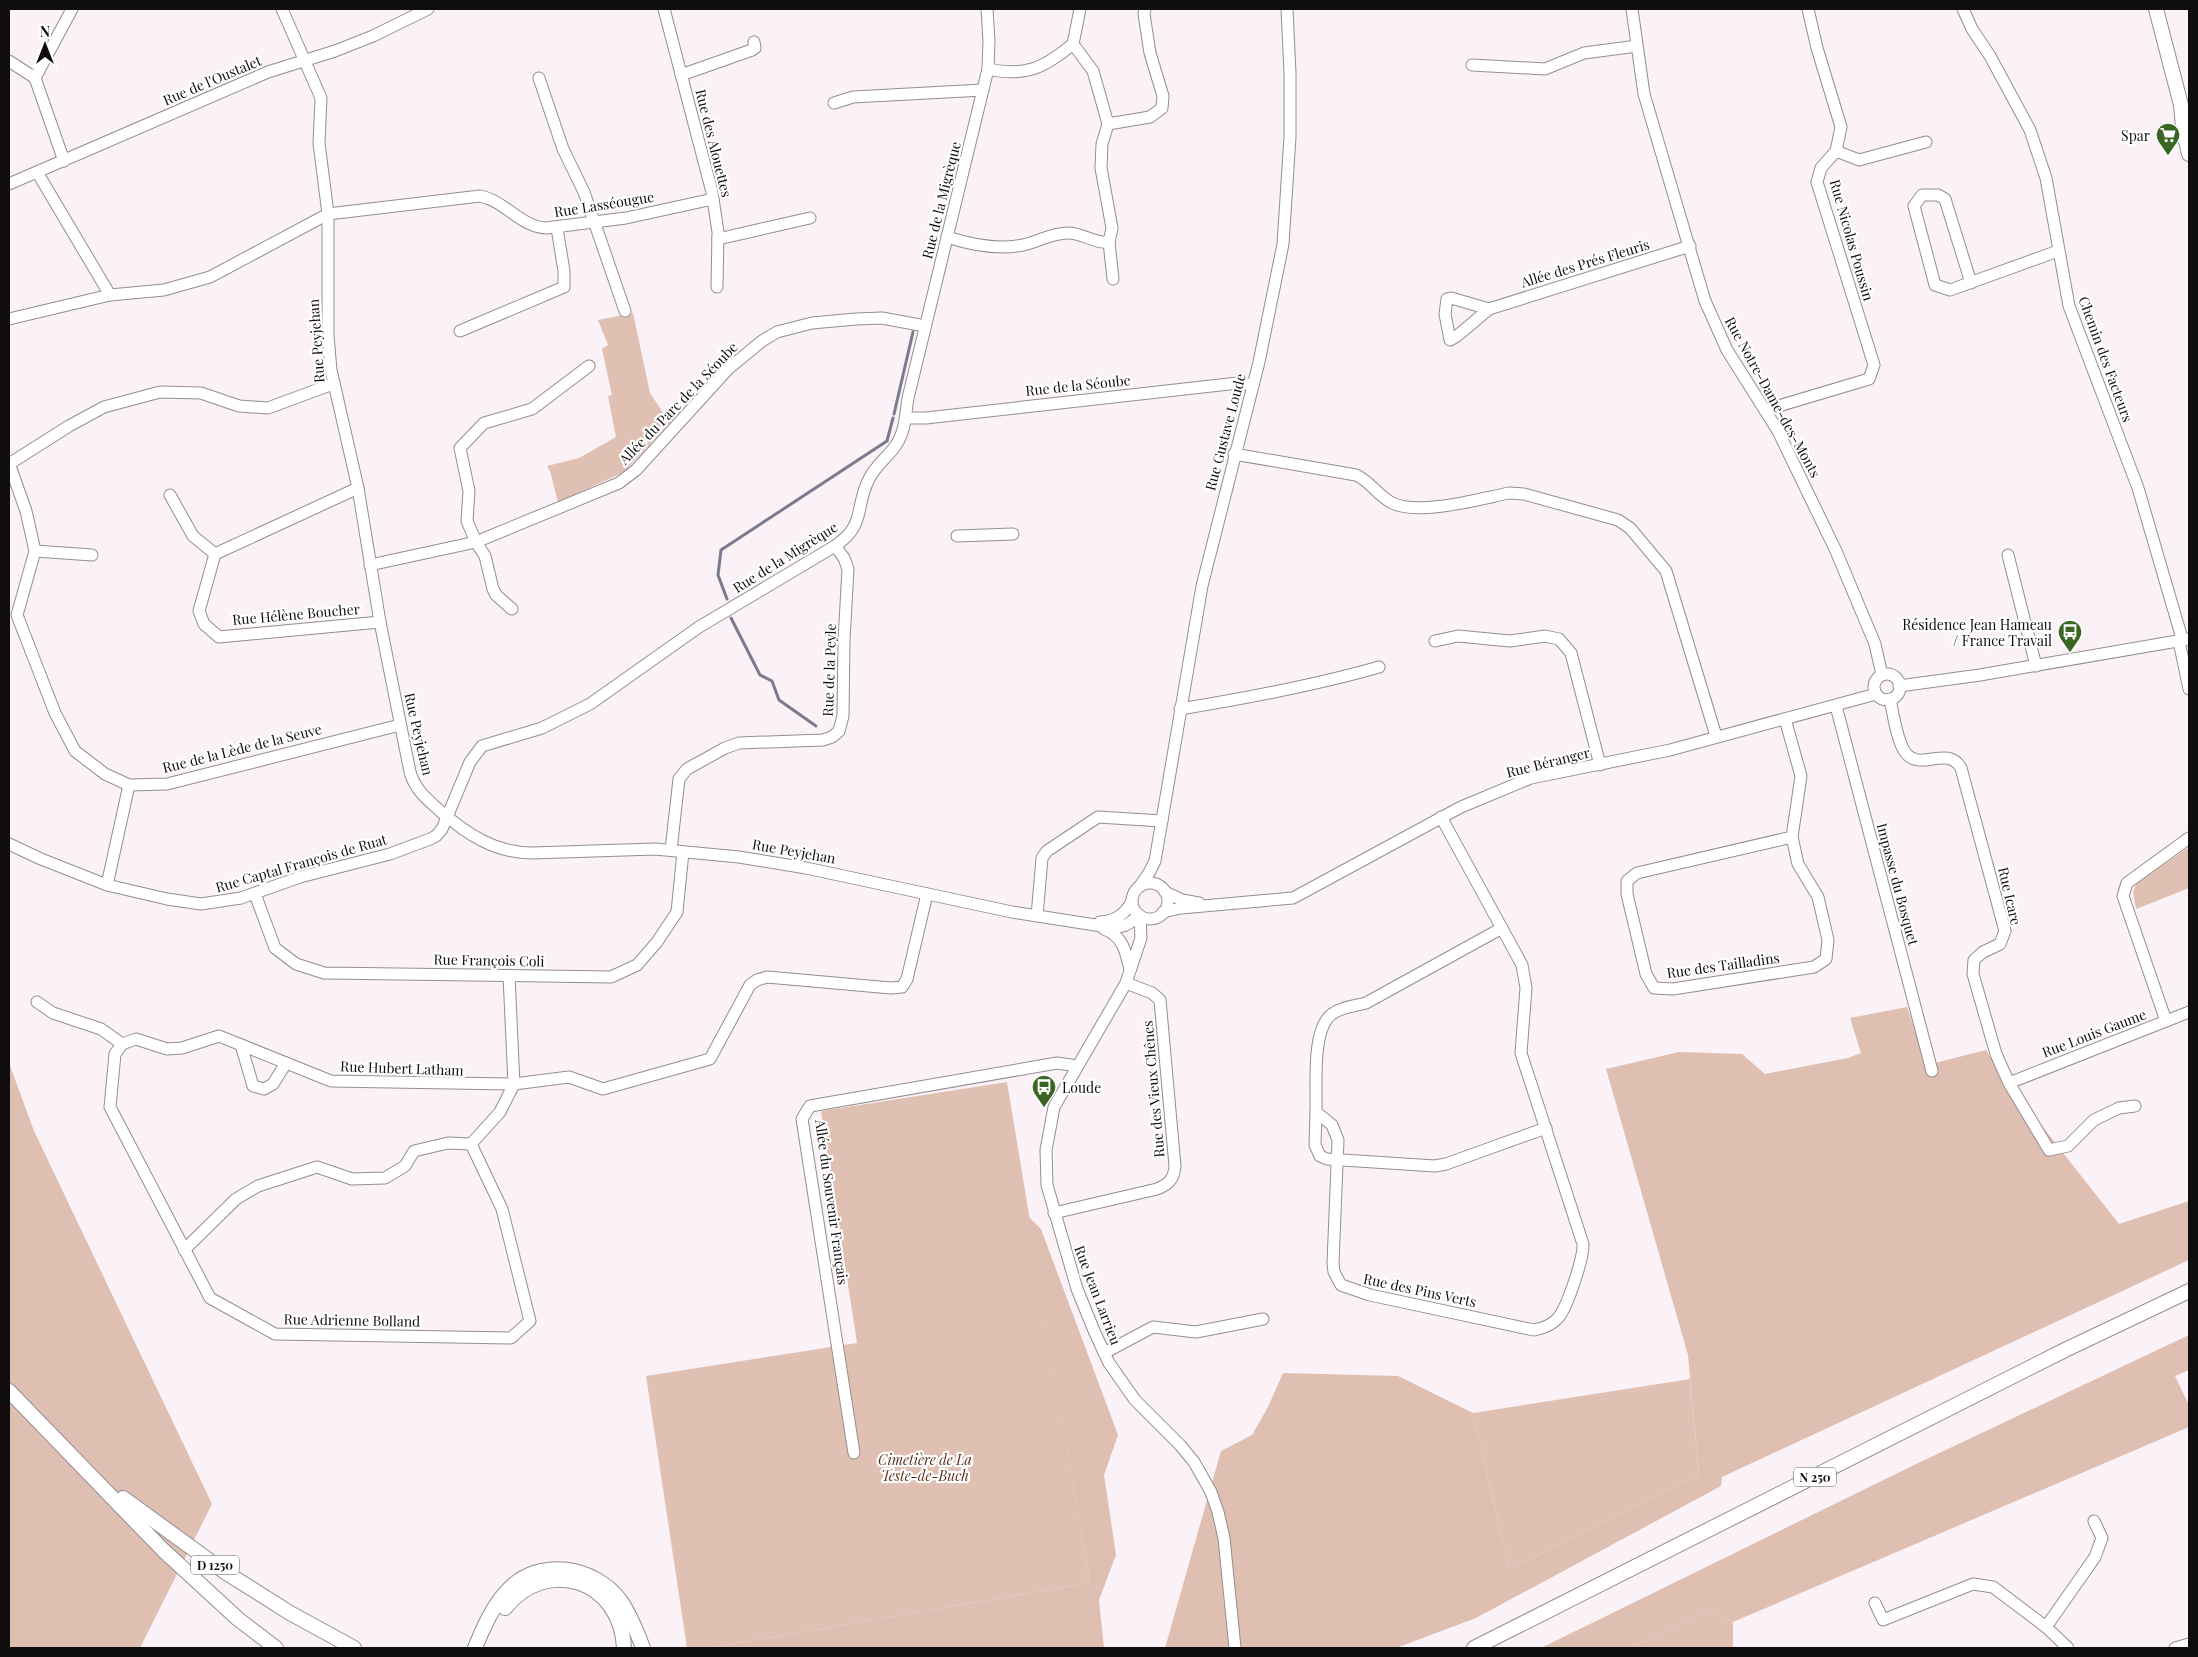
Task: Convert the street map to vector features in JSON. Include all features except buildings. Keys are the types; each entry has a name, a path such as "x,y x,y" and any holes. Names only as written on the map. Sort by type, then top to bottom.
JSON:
{"main road":[{"path":"2156,9 2180,105 2189,154"},
{"name":"N 250","path":"1474,1648 2065,1350 2189,1291"},
{"name":"D 1250","path":"9,1391 86,1468 152,1521 290,1614 354,1648"},
{"path":"86,1468 163,1550 238,1619 276,1648"},
{"path":"475,1648 495,1606 509,1588 534,1573 546,1569 560,1569 574,1571 595,1578 607,1587 619,1600 629,1616 643,1648"},
{"path":"483,1648 502,1611 514,1596 531,1585 547,1580 567,1580 583,1584 602,1596 610,1604 620,1624 624,1648"}],"street":[{"path":"35,78 72,9"},
{"name":"Rue Peyjehan","path":"282,9 321,98 319,143 328,214 328,336 333,384 358,488 380,622 400,725 413,782 423,796 447,817 482,842 520,853 672,850 786,864 1036,916 1117,928 1129,924 1139,916"},
{"name":"Rue de l'Oustalet","path":"9,184 262,75 374,36 428,9"},
{"name":"Rue des Alouettes","path":"664,9 713,199 718,239 717,288"},
{"name":"Rue de la Migrèque","path":"447,817 470,762 482,746 542,728 590,704 699,627 835,546 848,536 855,527 868,480 901,438 907,418 908,398 988,69 987,9"},
{"path":"988,69 1010,73 1045,66 1073,44 1080,9"},
{"path":"1108,124 1150,117 1162,108 1163,96 1150,53 1144,14 1145,9"},
{"name":"Rue Gustave Loude","path":"1140,886 1155,860 1202,586 1253,385 1280,264 1286,214 1290,138 1290,73 1287,9"},
{"name":"Rue Notre-Dame-des-Monts","path":"1632,9 1644,94 1706,301 1726,350 1778,431 1836,551 1875,644 1882,675"},
{"name":"Rue Nicolas Poussin","path":"1765,410 1868,379 1874,365 1818,182 1821,168 1836,151 1841,127 1817,48 1808,9"},
{"name":"Chemin des Facteurs","path":"1963,9 1972,29 1990,56 2030,130 2046,178 2069,306 2138,488 2181,635 2185,640 2180,646 2189,689"},
{"path":"681,75 752,50 755,48 754,42"},
{"path":"1073,44 1093,71 1108,124 1102,144 1101,168 1112,228 1109,242 1113,279"},
{"path":"1472,64 1545,69 1584,52 1637,46"},
{"path":"9,61 35,78 64,160"},
{"path":"539,78 563,149 581,187 625,311"},
{"path":"834,103 853,97 983,90"},
{"path":"1836,151 1859,160 1926,142"},
{"path":"37,172 110,295"},
{"path":"1971,283 1945,199 1938,195 1922,195 1914,206 1935,285 1950,290 1971,283 2058,251"},
{"name":"Rue Lasséougue","path":"328,214 480,196 497,201 533,226 557,228 643,215 713,199"},
{"path":"9,319 110,295 164,290 210,276 328,214"},
{"path":"718,239 810,218"},
{"path":"460,331 564,287 564,271 557,228"},
{"path":"947,238 987,246 1026,244 1044,237 1067,233 1083,235 1100,243 1109,242"},
{"name":"Allée des Prés Fleuris","path":"1489,309 1690,246"},
{"name":"Allée du Parc de la Séoube","path":"370,565 476,542 611,488 636,470 728,369 762,341 777,332 812,322 856,318 882,318 925,326"},
{"path":"512,609 496,595 485,556 476,542 467,521 469,491 460,454 462,444 484,423 532,410 559,391 572,376 589,366"},
{"name":"Rue de la Séoube","path":"907,418 933,417 1238,383 1253,385"},
{"path":"9,464 69,426 104,407 160,392 201,393 239,406 268,408 333,384"},
{"path":"1234,454 1356,475 1364,479 1385,499 1403,507 1420,508 1509,493 1524,494 1618,520 1630,528 1666,571 1716,736"},
{"name":"Rue de la Lède de la Seuve","path":"9,464 26,511 35,551 13,615 55,713 75,751 105,774 129,785 166,784 400,725"},
{"path":"170,495 193,536 215,554 358,488"},
{"path":"957,536 1013,534"},
{"name":"Rue de la Peyle","path":"672,850 679,779 687,768 725,748 739,743 818,741 832,738 839,731 843,716 844,640 848,578 846,562 835,546"},
{"path":"35,551 92,555"},
{"name":"Rue Hélène Boucher","path":"215,554 199,611 204,624 219,637 380,622"},
{"path":"2008,555 2036,666"},
{"path":"1435,641 1458,636 1510,641 1545,636 1559,639 1571,653 1600,764"},
{"path":"1899,686 2036,666 2185,640"},
{"path":"1180,709 1328,682 1379,667"},
{"path":"1882,675 1894,676 1899,686 1898,693 1890,699 1884,699 1876,694 1874,683 1882,675"},
{"name":"Rue Béranger","path":"1163,913 1293,898 1461,807 1517,783 1670,750 1876,694"},
{"name":"Rue Icare","path":"1890,699 1903,748 1909,756 1921,761 1939,757 1950,758 1961,768 2005,931 2000,944 1983,952 1974,960 1973,974 1990,1039 2009,1083 2049,1150 2068,1146 2094,1120 2119,1108 2135,1106"},
{"name":"Impasse du Bosquet","path":"1836,706 1932,1071"},
{"name":"Rue des Tailladins","path":"1785,719 1801,776 1792,837 1798,864 1818,897 1828,940 1826,959 1814,968 1673,989 1654,988 1646,974 1628,894 1627,880 1636,873 1792,837"},
{"path":"106,885 129,785"},
{"name":"Rue Captal François de Ruat","path":"9,844 106,885 194,904 218,903 255,894 300,877 390,854 430,839 439,833 447,817"},
{"path":"1036,916 1042,858 1047,851 1098,817 1162,821"},
{"name":"Rue des Pins Verts","path":"1316,1112 1332,1125 1337,1132 1333,1263 1334,1272 1341,1285 1370,1295 1534,1330 1548,1326 1561,1314 1584,1250 1582,1236 1522,1052 1526,988 1522,965 1442,818"},
{"path":"2166,1022 2123,896 2127,883 2189,838"},
{"name":"Rue François Coli","path":"255,894 275,948 296,964 324,973 611,977 637,965 657,942 677,912 684,852"},
{"name":"Rue Gustave Loude","path":"1155,860 1164,890"},
{"path":"1151,883 1164,890 1168,904 1163,913 1151,919 1139,916 1133,907 1132,901 1133,895 1140,886 1151,883"},
{"name":"Rue Béranger","path":"1164,890 1182,900 1216,906"},
{"name":"Rue Hubert Latham","path":"122,1044 136,1039 167,1048 182,1048 219,1036 332,1081 514,1084 569,1077 603,1089 710,1059 750,985 757,980 767,977 891,988 902,987 907,979 927,894"},
{"name":"Rue Peyjehan","path":"1086,923 1114,920 1126,911 1132,901"},
{"name":"Rue Jean Larrieu","path":"1163,913 1149,926 1141,938 1126,983 1054,1106 1048,1138 1046,1180 1077,1289 1104,1353 1117,1376 1135,1400 1180,1445 1194,1462 1212,1492 1224,1538 1235,1648"},
{"name":"Rue Jean Larrieu","path":"1139,916 1141,938"},
{"name":"Rue Peyjehan","path":"1086,923 1110,931 1117,936 1126,952 1130,971"},
{"path":"1502,928 1366,1003 1333,1013 1325,1021 1320,1032 1318,1050 1316,1151 1320,1156 1337,1159 1435,1166 1446,1164 1546,1128"},
{"path":"184,1250 236,1199 258,1186 318,1167 352,1179 384,1178 406,1166 414,1151 448,1143 471,1144 500,1112 514,1084 509,976"},
{"name":"Rue des Vieux Chênes","path":"1054,1213 1157,1189 1170,1183 1173,1178 1175,1166 1160,1000 1152,993 1126,983"},
{"path":"37,1002 53,1013 101,1029 122,1044"},
{"name":"Rue Louis Gaume","path":"2009,1083 2189,1012"},
{"name":"Rue Adrienne Bolland","path":"122,1044 115,1054 110,1107 184,1250 210,1298 275,1334 511,1338 530,1321 502,1209 471,1144"},
{"path":"241,1045 253,1086 264,1089 272,1084 286,1063"},
{"name":"Allée du Souvenir Français","path":"854,1453 802,1119 810,1106 1057,1063 1077,1066"},
{"path":"1104,1353 1153,1327 1196,1332 1263,1319"},
{"path":"2046,1627 2095,1557 2102,1538 2094,1521"},
{"path":"1875,1603 1883,1620 1973,1584 1993,1587 2046,1627 2068,1648"},
{"path":"2175,1648 2189,1644"}],"green space":[{"path":"633,313 650,393 664,414 680,407 683,409 624,472 558,502 547,466 579,458 616,437 608,396 612,395 602,349 608,345 598,320"},
{"path":"2189,847 2189,888 2136,909 2133,892 2136,884"},
{"name":"Cimetière de La Teste-de-Buch","path":"1007,1082 1090,1583 709,1648 687,1648 646,1376 857,1343 821,1111"},
{"path":"1690,1379 1699,1476 1688,1479 1509,1570 1473,1413"},
{"path":"1708,1607 1733,1622 1733,1648 1630,1648"}],"shaded area":[{"path":"1907,1007 1927,1065 1986,1050 1998,1070 2119,1224 2189,1201 2189,1260 1722,1477 1721,1486 1476,1618 1396,1648 1165,1648 1221,1451 1252,1435 1268,1407 1283,1373 1398,1376 1473,1413 1509,1570 1688,1479 1699,1476 1688,1355 1606,1069 1679,1052 1742,1054 1765,1074 1848,1058 1861,1053 1850,1018"},
{"path":"9,1063 34,1131 212,1504 140,1648 9,1648"},
{"path":"1029,1217 1041,1229 1118,1435 1104,1475 1116,1555 1099,1600 1104,1648 709,1648 1090,1583"},
{"path":"2189,1335 2189,1370 2175,1376 2189,1405 2189,1427 1733,1622 1708,1607 1630,1648 1541,1648 1914,1465"}],"waterway":[{"path":"894,414 913,332"},
{"path":"727,599 718,575 721,550 887,441 893,418"},
{"path":"731,618 760,675 772,681 779,700 816,726"}],"place":[{"name":"Spar","path":"2168,156"},
{"name":"Résidence Jean Hameau / France Travail","path":"2070,653"},
{"name":"Loude","path":"1044,1108"}]}
